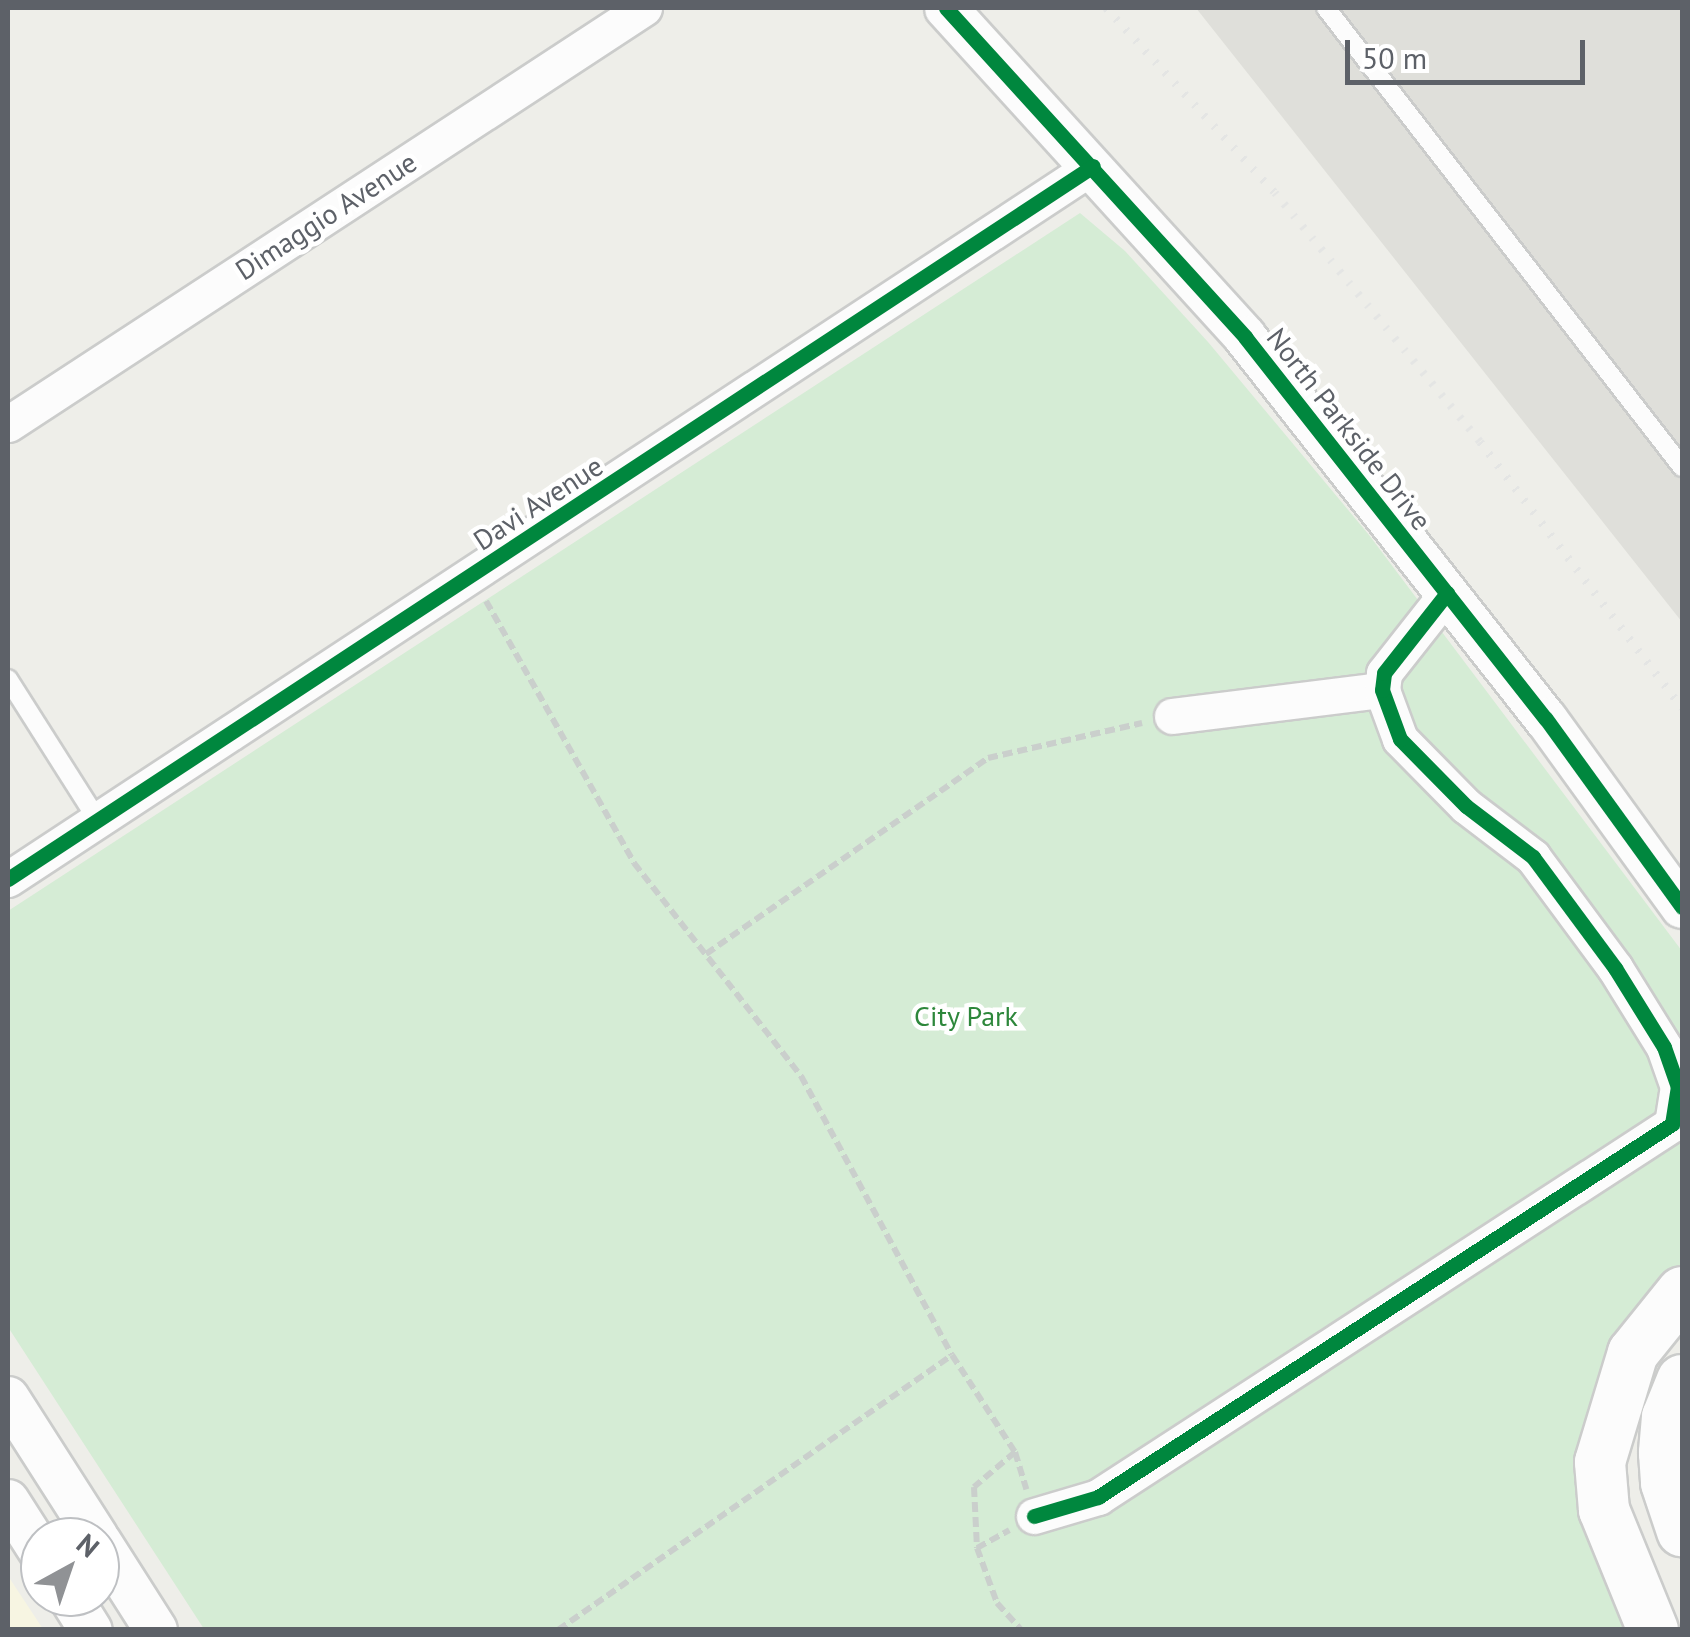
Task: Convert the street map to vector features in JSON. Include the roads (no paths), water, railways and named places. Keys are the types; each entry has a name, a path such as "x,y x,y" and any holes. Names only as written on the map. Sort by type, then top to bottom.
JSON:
{"main road":[{"path":"1653,1630 1604,1510 1600,1462 1633,1353 1682,1292"},
{"path":"1682,1380 1667,1417 1664,1453 1666,1483 1682,1530"}],"street":[{"name":"Dimaggio Avenue","path":"8,424 644,8"},
{"name":"North Parkside Drive","path":"946,8 1094,166 1245,337 1447,593 1682,907"},
{"name":"Davi Avenue","path":"8,880 1094,166"},
{"path":"1034,1516 1098,1498 1672,1124 1678,1088 1669,1060 1616,968 1533,857 1466,806 1400,739 1382,690 1384,673 1447,593"},
{"path":"1172,716 1382,690"},
{"path":"8,1398 83,1517"},
{"path":"120,1574 156,1630"}],"lane":[{"path":"1326,8 1682,467"},
{"path":"8,679 98,820"}],"railway":[{"path":"1106,8 1275,193 1480,442 1682,708"}],"park label":[{"name":"City Park","path":"966,1016"}]}
